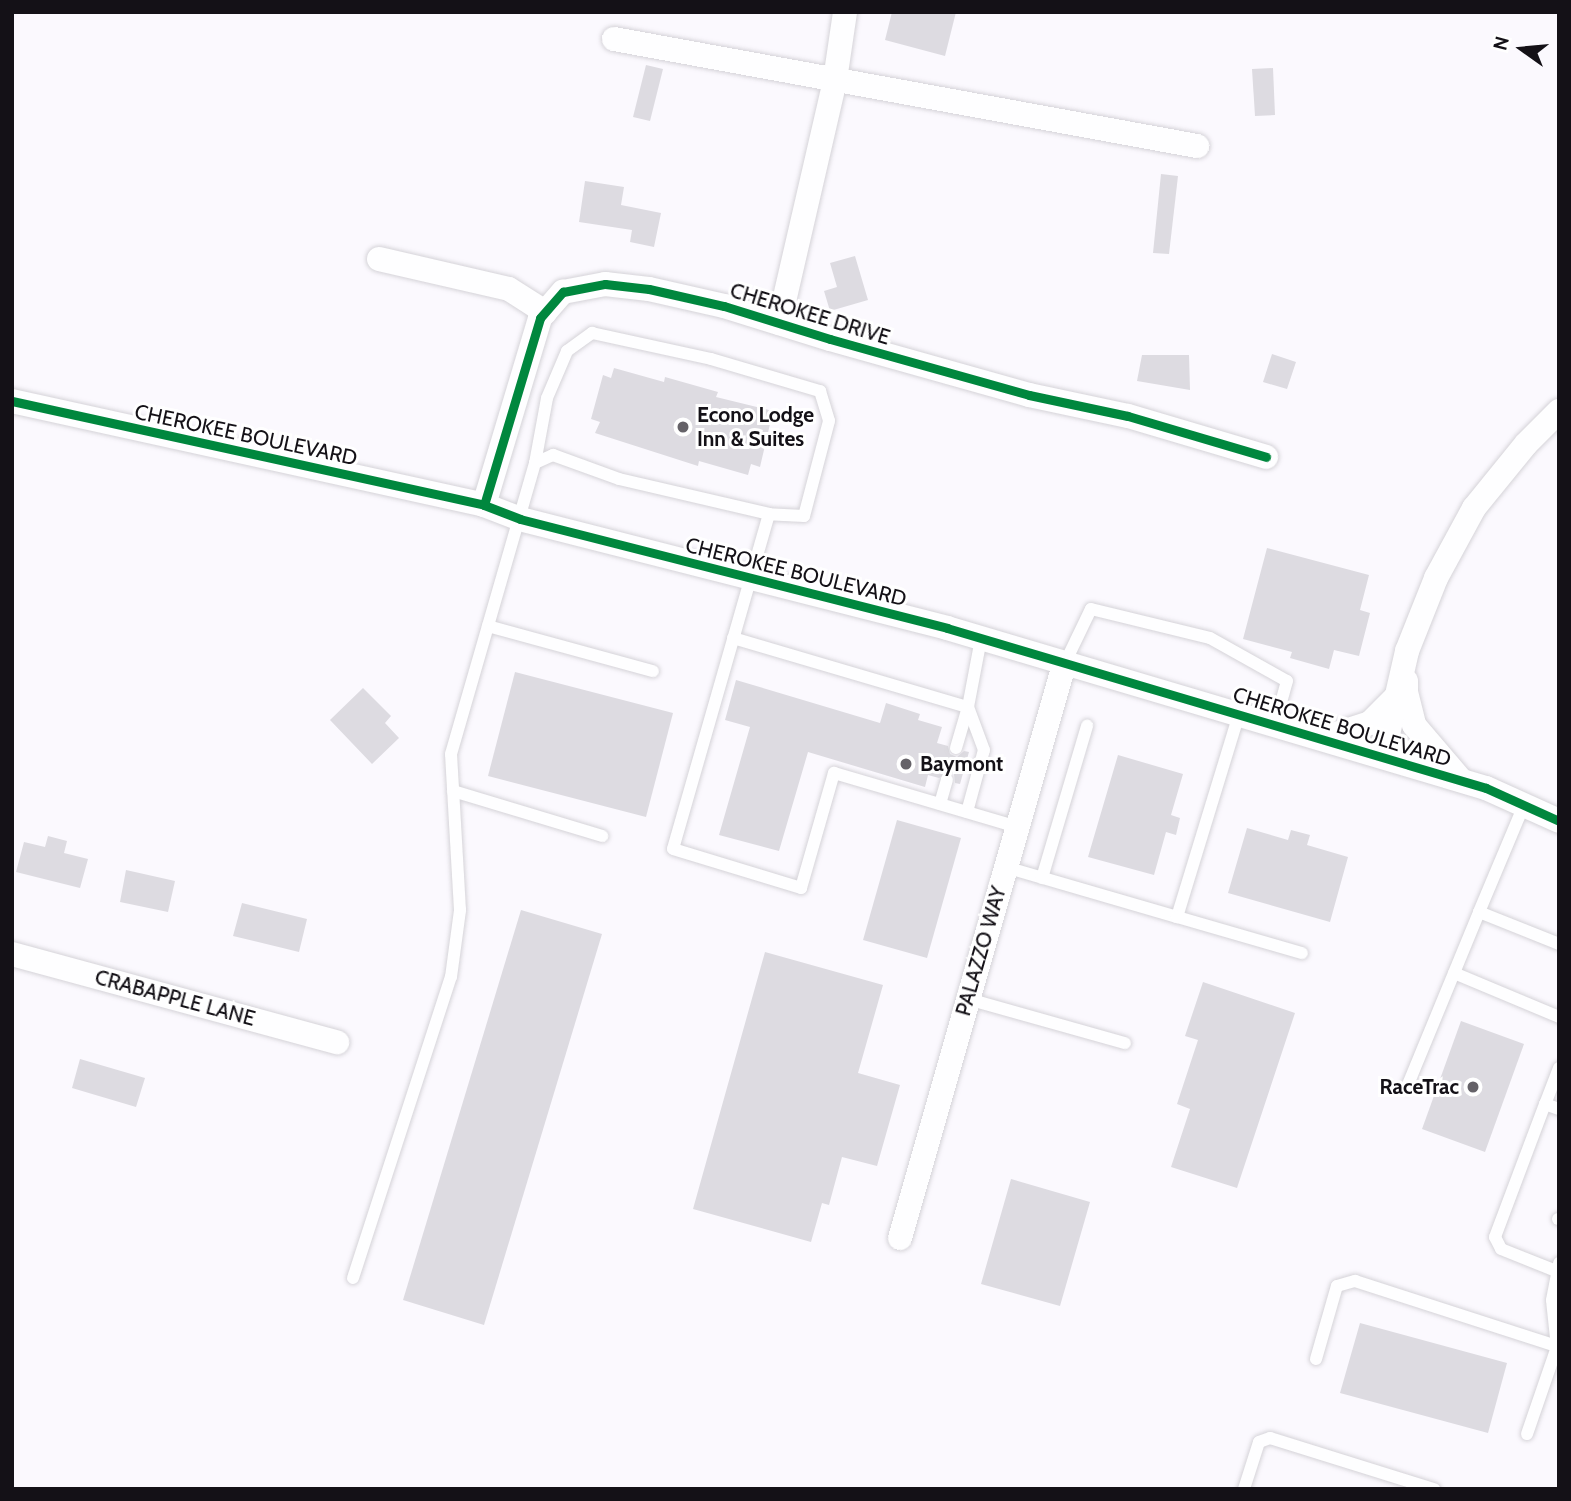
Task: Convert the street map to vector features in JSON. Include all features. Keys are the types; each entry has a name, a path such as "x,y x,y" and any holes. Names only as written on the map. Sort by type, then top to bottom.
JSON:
{"street":[{"path":"779,323 835,80 845,12"},
{"path":"614,39 1197,146"},
{"path":"379,259 509,289 545,312"},
{"name":"CHEROKEE DRIVE","path":"484,505 540,318 563,292 604,284 649,289 724,306 1030,395 1128,416 1266,457"},
{"name":"CHEROKEE BOULEVARD","path":"12,401 484,505 520,519 981,639 1383,756 1461,781 1559,821"},
{"path":"1383,756 1407,651 1436,578 1474,508 1526,444 1559,411"},
{"path":"1407,651 1406,692 1415,725 1461,781"},
{"name":"PALAZZO WAY","path":"900,1238 1064,665"},
{"path":"1324,738 1370,723 1397,697"},
{"name":"CRABAPPLE LANE","path":"12,954 337,1042"}],"lane":[{"path":"353,1278 451,977 460,909 451,754 520,519 535,463 539,428 547,398 568,351 592,333 711,359 820,391 829,421 804,516 769,514 620,479 553,455 535,463"},
{"path":"769,514 673,849 801,888 834,774 1017,827"},
{"path":"1064,665 1091,609 1210,638 1287,681 1275,724"},
{"path":"488,626 653,671"},
{"path":"733,638 968,707"},
{"path":"956,748 968,707 981,639"},
{"path":"967,812 984,750 968,707"},
{"path":"1177,917 1239,714"},
{"path":"1042,878 1087,726"},
{"path":"940,804 947,780"},
{"path":"453,791 602,836"},
{"path":"1407,1087 1524,805"},
{"path":"1005,867 1302,953"},
{"path":"1479,912 1559,944"},
{"path":"1454,973 1559,1017"},
{"path":"968,999 1125,1043"},
{"path":"1527,1434 1558,1347 1552,1300 1557,1267 1501,1249 1495,1237 1515,1203 1537,1145 1545,1104 1559,1068"},
{"path":"1545,1104 1559,1109"},
{"path":"1316,1359 1337,1286 1355,1280 1558,1347"},
{"path":"1244,1489 1258,1442 1270,1438 1434,1489"}],"building":[{"path":"892,12 956,12 945,56 885,40"},
{"path":"646,65 663,69 650,121 633,117"},
{"path":"1273,68 1275,115 1255,116 1252,69"},
{"path":"1161,174 1178,176 1169,254 1153,253"},
{"path":"585,181 624,187 621,205 661,213 654,247 630,242 632,230 579,222"},
{"path":"855,256 868,300 830,311 824,291 837,287 830,263"},
{"path":"1272,354 1296,362 1287,389 1263,382"},
{"path":"1142,355 1189,355 1190,390 1137,381"},
{"name":"Econo Lodge Inn & Suites","path":"614,368 664,382 665,377 718,392 716,397 773,411 760,467 751,464 748,475 699,461 698,466 595,433 600,422 591,419 603,375 611,378"},
{"path":"1267,548 1369,575 1360,610 1370,613 1359,656 1334,650 1329,669 1290,658 1292,652 1243,639"},
{"path":"515,672 673,713 646,817 488,776"},
{"name":"Baymont","path":"736,680 880,723 886,703 920,714 918,720 942,727 937,743 948,746 950,754 957,757 964,751 969,752 960,784 955,783 954,774 949,771 939,778 928,775 925,787 808,752 779,851 719,835 750,727 725,720"},
{"path":"363,688 391,716 385,723 399,738 372,764 330,720"},
{"path":"1118,755 1183,774 1171,815 1180,818 1176,835 1166,832 1154,875 1088,857"},
{"path":"897,820 961,838 927,958 863,940"},
{"path":"1247,828 1288,840 1291,830 1310,835 1307,845 1348,857 1330,922 1228,893"},
{"path":"48,836 67,841 64,853 88,859 80,888 16,872 24,842 45,847"},
{"path":"126,870 175,881 168,912 120,902"},
{"path":"242,903 307,919 299,952 233,936"},
{"path":"521,910 602,934 484,1325 403,1300"},
{"path":"765,952 883,985 858,1073 900,1085 877,1166 842,1157 829,1205 822,1203 811,1242 693,1209"},
{"path":"1203,982 1295,1013 1237,1188 1171,1167 1190,1109 1177,1104 1198,1040 1185,1036"},
{"name":"RaceTrac","path":"1461,1021 1524,1044 1485,1152 1422,1129"},
{"path":"80,1059 145,1078 136,1107 72,1088"},
{"path":"1011,1179 1090,1202 1060,1306 981,1284"},
{"path":"1360,1323 1507,1363 1488,1433 1340,1393"}],"cycle path":[{"path":"484,505 540,318 563,292 605,284 649,289 724,306 1029,395 1128,416 1266,457"},
{"path":"12,401 484,505 520,519 947,628 1486,788 1559,821"}],"place":[{"name":"Econo Lodge Inn & Suites","path":"683,427"},
{"name":"Baymont","path":"906,764"},
{"name":"RaceTrac","path":"1473,1087"}]}
